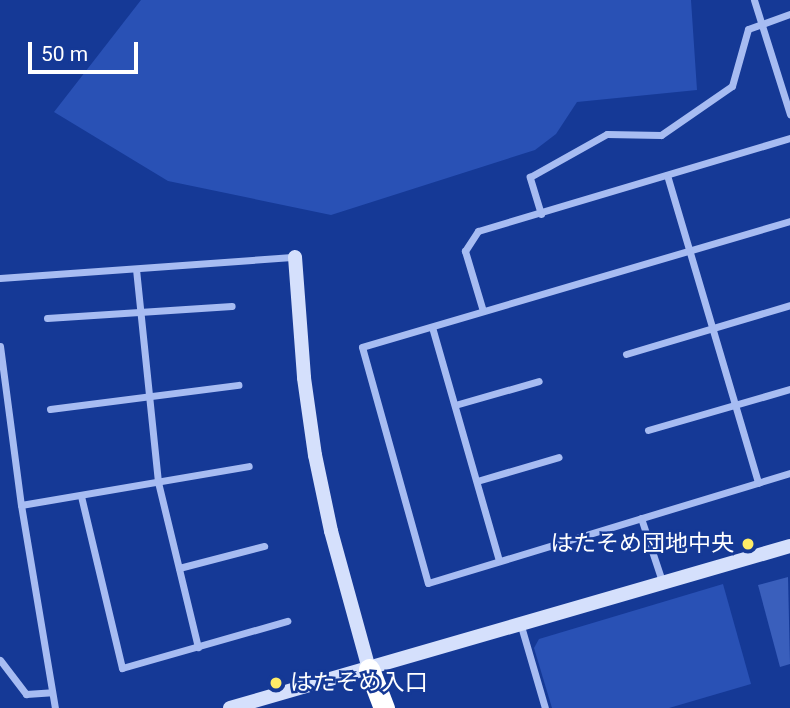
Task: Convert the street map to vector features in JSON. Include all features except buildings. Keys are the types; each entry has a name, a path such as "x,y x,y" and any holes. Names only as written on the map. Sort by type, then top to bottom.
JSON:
{"highway":[{"path":"369,669 384,708"}],"street":[{"path":"754,0 788,98 790,114"},
{"path":"541,214 530,177 607,134 660,135 732,86 748,29 790,14"},
{"path":"483,311 465,251 478,232 790,138"},
{"path":"667,175 758,483"},
{"path":"790,220 362,347 428,583 790,473"},
{"path":"0,278 295,257 304,378 315,455 331,531 369,669"},
{"path":"136,269 147,398 159,482 198,647"},
{"path":"626,354 790,305"},
{"path":"47,318 232,306"},
{"path":"432,327 499,561"},
{"path":"0,346 21,505 55,708"},
{"path":"455,405 539,381"},
{"path":"50,409 238,385"},
{"path":"648,430 790,388"},
{"path":"477,481 559,457"},
{"path":"21,505 249,466"},
{"path":"81,496 122,668 287,621"},
{"path":"641,518 663,584"},
{"path":"179,568 264,546"},
{"path":"230,708 790,547"},
{"path":"521,626 545,708"},
{"path":"0,660 26,694 51,692"}],"shaded area":[{"path":"141,0 691,0 697,90 577,102 556,134 535,150 331,215 168,181 54,112"},
{"path":"723,584 751,684 669,708 552,708 534,648 539,639"}],"place":[{"name":"はたそめ団地中央","path":"748,544"},
{"name":"はたそめ入口","path":"276,683"}]}
